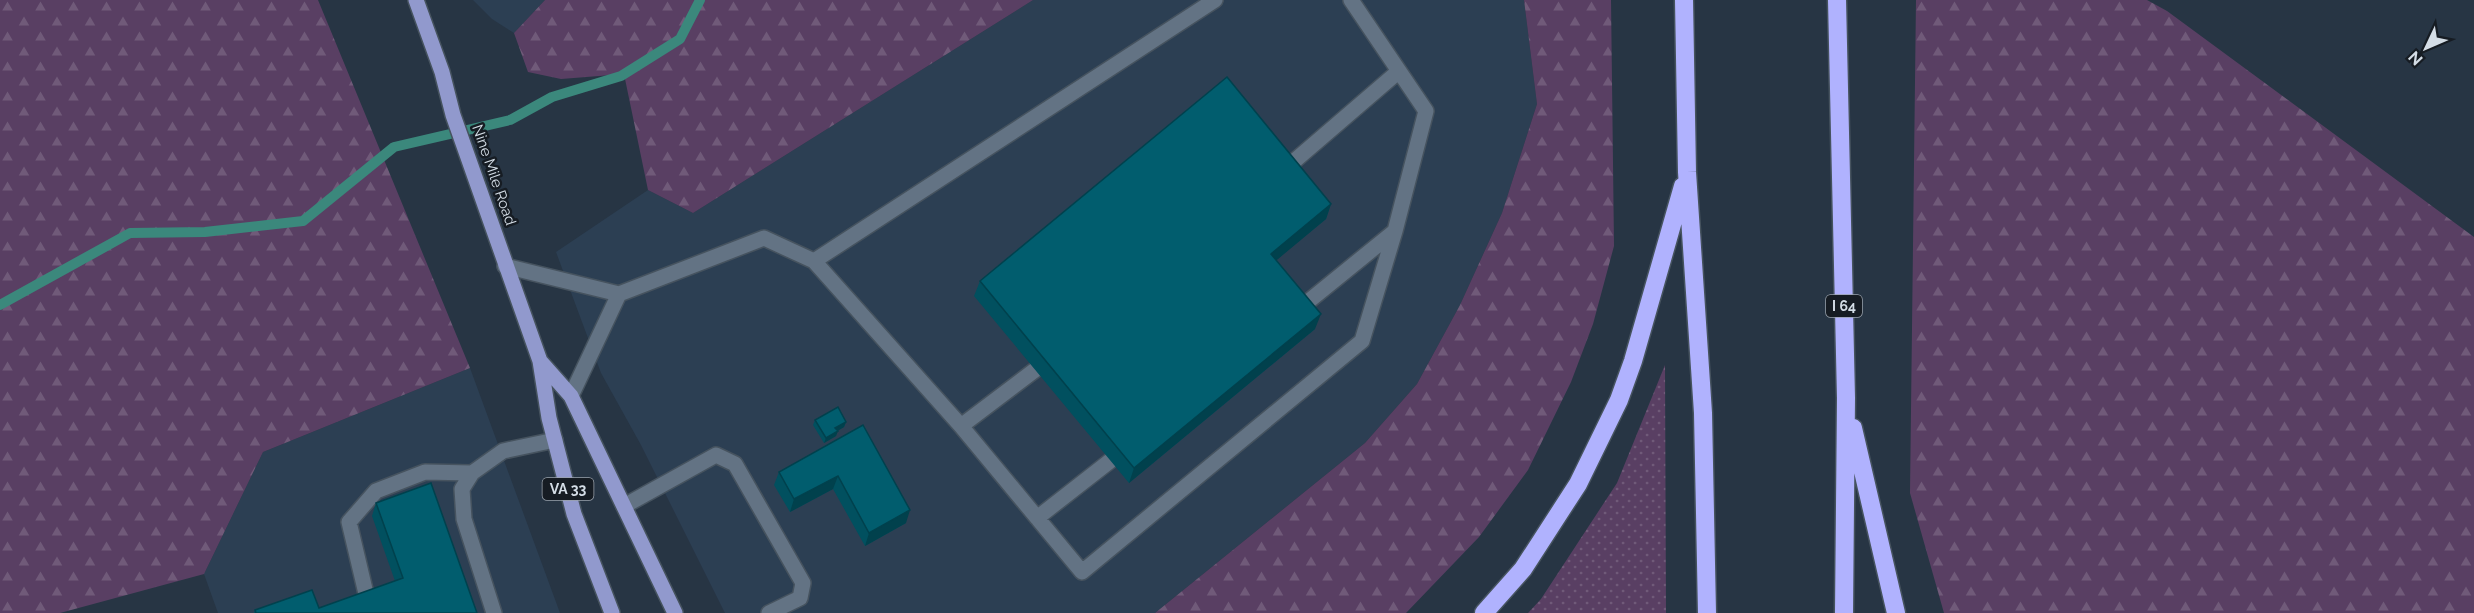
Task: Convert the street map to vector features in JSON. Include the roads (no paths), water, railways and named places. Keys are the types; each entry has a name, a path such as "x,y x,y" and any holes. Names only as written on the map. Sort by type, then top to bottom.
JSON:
{"highway":[{"path":"1684,0 1687,172 1703,413 1707,613"},
{"name":"I 64","path":"1837,0 1846,398 1844,613"},
{"path":"1484,613 1523,569 1578,484 1619,400 1633,361 1687,172"},
{"path":"1846,398 1896,613"}],"main road":[{"name":"Nine Mile Road","path":"416,0 442,72 453,115 467,149 505,266 540,361 549,418 574,514 612,613"},
{"name":"Nine Mile Road","path":"540,361 571,396 675,613"}],"lane":[{"path":"814,261 1215,0"},
{"path":"505,266 619,294 764,238 814,261 961,426 1082,572 1362,341 1395,231 1426,111 1351,0"},
{"path":"1285,170 1399,71"},
{"path":"1299,309 1395,231"},
{"path":"571,396 619,294"},
{"path":"961,426 1035,370"},
{"path":"494,613 464,519 462,489 472,473 503,451 555,440"},
{"path":"624,506 716,455 735,464 803,582 800,598 769,613"},
{"path":"1037,518 1110,460"},
{"path":"368,602 349,522 376,491 425,472 472,473"}],"waterway":[{"path":"0,305 130,233 205,232 303,221 394,147 510,120 552,97 621,76 680,39 700,0"}]}
